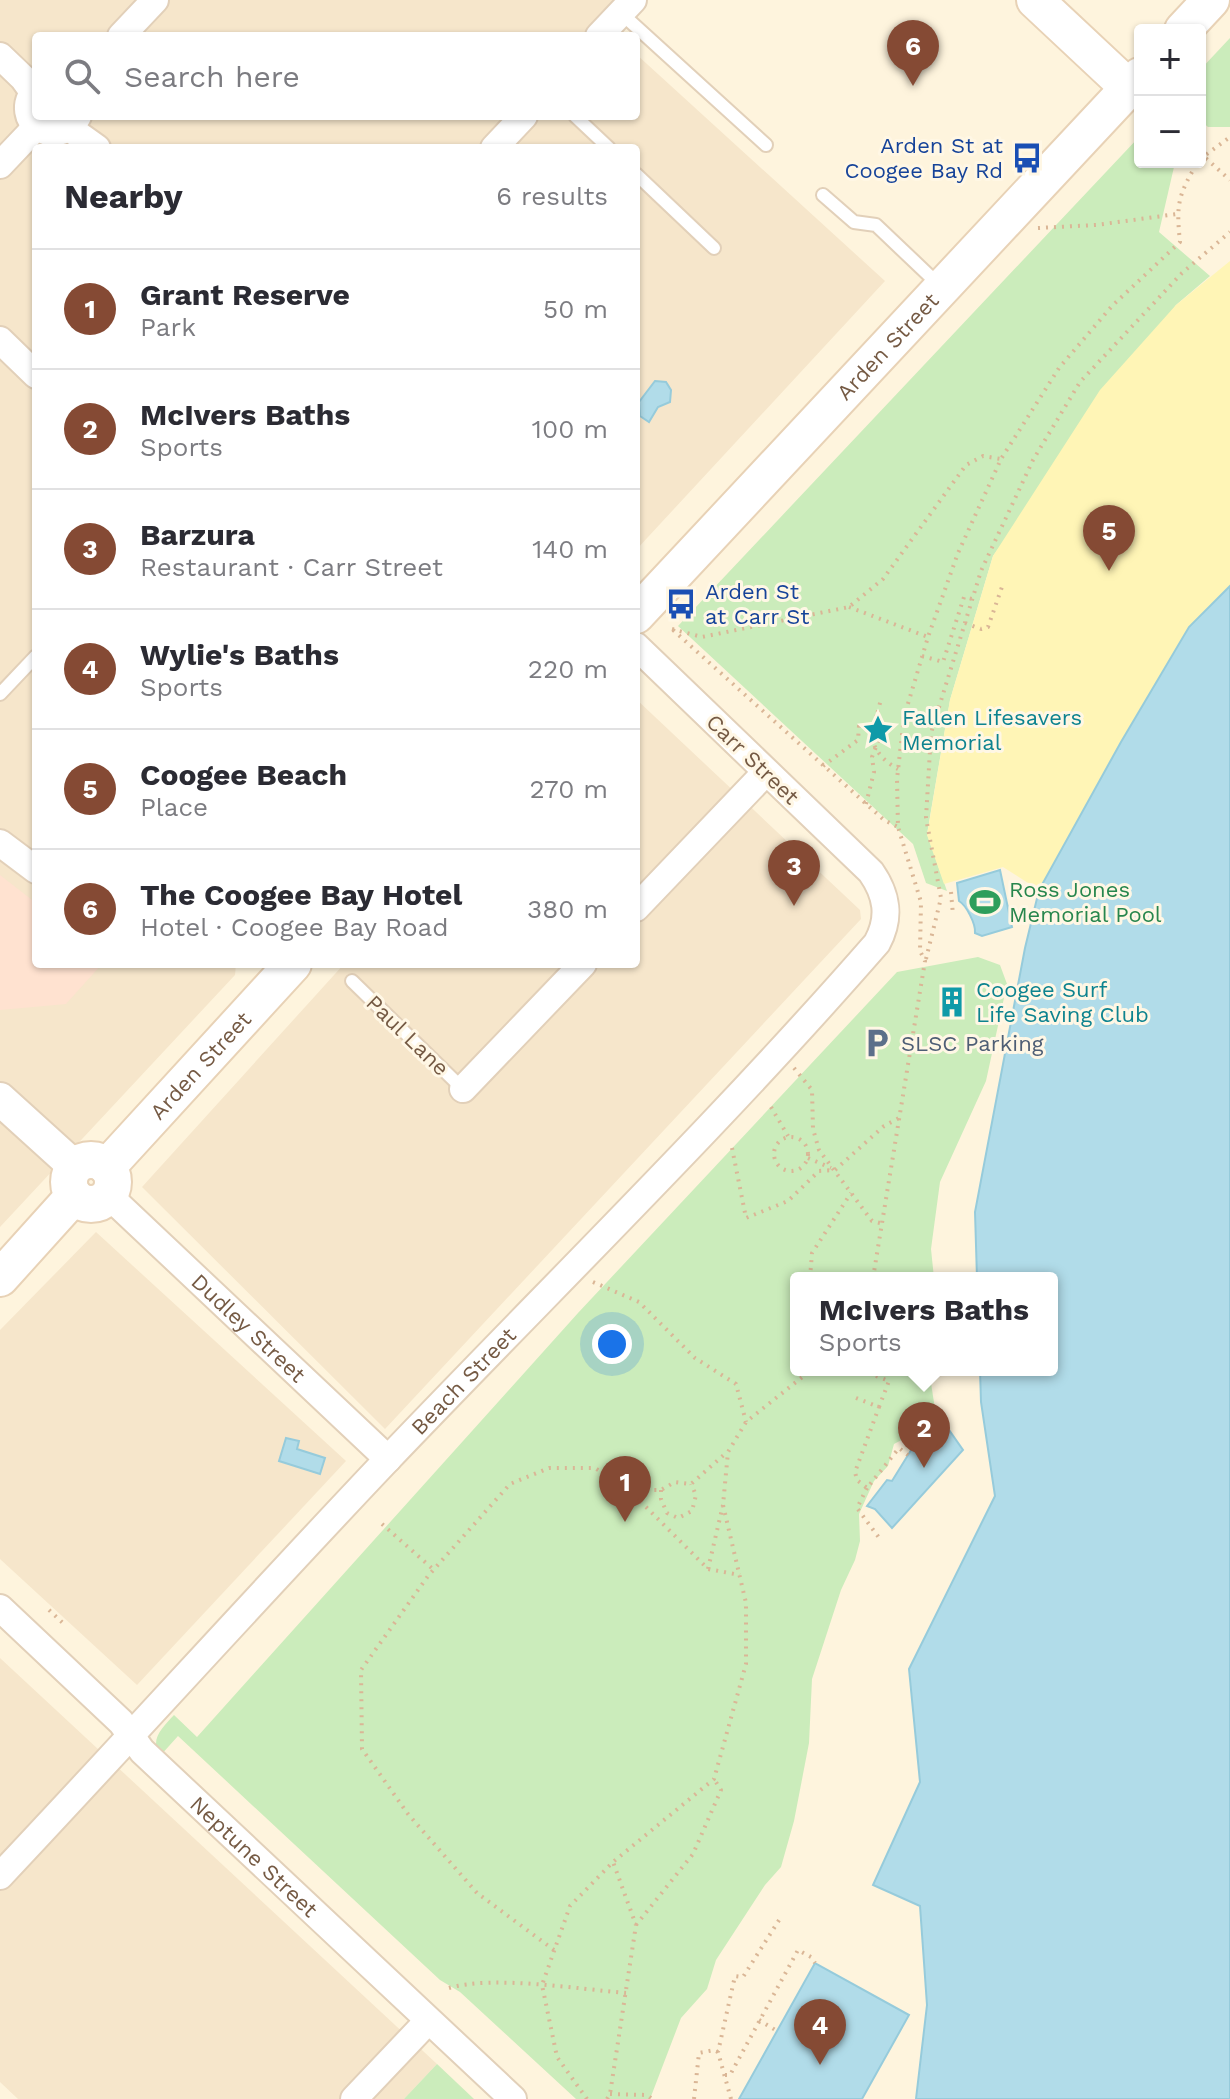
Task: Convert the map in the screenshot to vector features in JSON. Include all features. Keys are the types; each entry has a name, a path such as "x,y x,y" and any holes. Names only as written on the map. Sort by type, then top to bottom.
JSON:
{"main road":[{"path":"1035,0 1134,81"},
{"path":"1189,24 1211,0"},
{"name":"Arden Street","path":"640,611 1134,83"},
{"name":"Arden Street","path":"0,1278 286,968"}],"street":[{"path":"125,32 155,0"},
{"path":"603,32 627,6"},
{"path":"0,56 32,88"},
{"path":"32,95 27,108 30,120 36,127 47,133 56,133 73,122 93,144"},
{"path":"498,144 520,120"},
{"path":"0,165 36,127"},
{"path":"0,340 32,371"},
{"name":"Carr Street","path":"640,650 871,872"},
{"path":"640,904 766,772"},
{"path":"0,843 32,867"},
{"name":"Beach Street","path":"0,1876 388,1459 570,1272 877,943 882,934 886,905 881,885 871,872"},
{"path":"463,1089 579,968"},
{"name":"Dudley Street","path":"0,1099 388,1459"},
{"name":"Neptune Street","path":"0,1608 121,1722 142,1751 513,2099"},
{"path":"354,2099 428,2021"}],"lane":[{"path":"627,6 766,145"},
{"path":"579,120 605,144"},
{"path":"640,178 714,248"},
{"path":"823,195 854,222 876,225 942,288"},
{"path":"0,694 32,660"},
{"name":"Paul Lane","path":"352,981 463,1089"}],"path":[{"path":"1206,153 1230,137"},
{"path":"1206,162 1230,180"},
{"path":"925,961 920,951 921,902 898,827 898,769 904,717 928,637 958,553 1001,459 1059,368 1112,306 1180,242 1177,214 1181,190 1194,168"},
{"path":"1038,228 1096,225 1177,214"},
{"path":"874,1272 925,961 941,898 926,818 931,733 981,571 1033,460 1080,382 1182,273 1230,232"},
{"path":"898,827 884,820 672,629 702,637 849,607 883,579 966,465 983,456 1001,459"},
{"path":"965,623 981,629 988,627 1003,584"},
{"path":"922,656 943,662 964,597 972,599"},
{"path":"849,607 928,637"},
{"path":"881,699 870,729 872,740 887,763 898,769"},
{"path":"866,804 874,772 872,757 883,729 877,715"},
{"path":"823,766 858,740 859,726 870,729"},
{"path":"951,892 953,915"},
{"path":"781,1049 812,1090 813,1129 819,1150 872,1221 884,1224"},
{"path":"771,1107 788,1136 804,1142 808,1158 797,1170 780,1167 774,1152 778,1142 788,1136"},
{"path":"732,1148 746,1218 788,1201 819,1171 835,1170 884,1126 901,1117"},
{"path":"808,1158 835,1170"},
{"path":"810,1272 812,1253 851,1193"},
{"path":"570,1272 639,1302 695,1358 736,1384 746,1422"},
{"path":"629,1490 661,1490 675,1482 691,1484 728,1452 746,1422 804,1376"},
{"path":"867,1488 857,1480 855,1472 889,1381 876,1376"},
{"path":"856,1398 879,1407"},
{"path":"880,1539 857,1508 867,1488 899,1448 908,1455"},
{"path":"708,1569 723,1505 728,1452"},
{"path":"554,1950 477,1893 408,1814 362,1749 361,1670 434,1570 510,1484 549,1468 595,1468 629,1490 708,1569 740,1575"},
{"path":"661,1490 667,1513 678,1518 692,1511 696,1495 691,1484"},
{"path":"587,2099 557,2057 542,1985 570,1906 613,1862 714,1779 746,1664 746,1603 723,1505"},
{"path":"659,1520 667,1513"},
{"path":"382,1524 434,1570"},
{"path":"49,1610 65,1625"},
{"path":"636,1925 693,1854 721,1790 714,1779"},
{"path":"613,1862 636,1925 608,2097 647,2095 652,2099"},
{"path":"731,2099 718,2052 735,1976 743,1977 781,1917"},
{"path":"725,2075 730,2075 798,1950 815,1963"},
{"path":"449,1988 466,1983 542,1985 626,1993"},
{"path":"759,2020 777,2031"},
{"path":"694,2099 699,2053 718,2052"}],"shaded area":[{"path":"0,0 643,0 619,32 32,32 32,120 640,120 640,58 885,281 640,546 640,144 32,144 32,968 236,968 235,975 0,1227"},
{"path":"640,703 860,910 861,919 385,1429 142,1187 340,968 640,968"},
{"path":"0,875 32,900 32,968 98,968 66,1004 0,1010"},
{"path":"96,1232 346,1461 137,1685 0,1559 0,1330"},
{"path":"0,1658 437,2064 404,2099 18,2099 0,2082"}],"green space":[{"path":"1230,38 1230,127 1206,125 1206,64"},
{"path":"1134,142 1134,168 1174,168 1159,232 1210,276 1176,305 993,556 950,700 927,834 947,891 926,883 913,844 678,626"},
{"path":"978,957 1000,965 1007,984 986,1081 940,1182 931,1249 933,1272 790,1272 790,1376 930,1376 935,1409 915,1433 894,1444 888,1466 874,1481 859,1514 860,1541 855,1560 841,1590 812,1679 809,1743 794,1821 781,1867 765,1885 716,1960 707,1989 681,2018 650,2099 576,2099 460,1992 440,1980 178,1736 160,1756 157,1739 174,1715 197,1737 578,1313 897,972"},
{"path":"437,2064 474,2099 404,2099"}],"sand":[{"path":"1230,261 1230,586 1189,627 1039,890 1003,867 944,884 927,835 950,700 993,556 1100,390 1176,305"}],"water":[{"path":"655,381 666,382 671,390 670,402 658,407 649,422 640,416 640,401"},
{"path":"1230,586 1230,2099 916,2099 927,2005 920,1906 873,1885 920,1782 909,1669 995,1496 980,1376 1058,1376 1058,1272 977,1272 975,1212 1025,948 1039,890 1189,627"},
{"name":"Ross Jones Memorial Pool","path":"1000,870 1012,927 982,936 975,933 970,915 959,901 957,883"},
{"path":"940,1417 963,1450 892,1528 875,1509 867,1506 887,1480 892,1481 913,1447 913,1441"},
{"path":"286,1438 299,1441 297,1449 325,1458 320,1474 279,1461"},
{"path":"815,1963 909,2015 862,2099 739,2099"}],"place":[{"name":"The Coogee Bay Hotel","path":"913,86"},
{"name":"Arden St at Coogee Bay Rd","path":"1027,158"},
{"name":"Coogee Beach","path":"1109,571"},
{"name":"Arden St at Carr St","path":"681,604"},
{"name":"Fallen Lifesavers Memorial","path":"878,730"},
{"name":"Ross Jones Memorial Pool","path":"985,902"},
{"name":"Barzura","path":"794,906"},
{"name":"Coogee Surf Life Saving Club","path":"952,1002"},
{"name":"SLSC Parking","path":"877,1043"},
{"name":"McIvers Baths","path":"924,1468"},
{"name":"Grant Reserve","path":"625,1522"},
{"name":"Wylie's Baths","path":"820,2065"}]}
